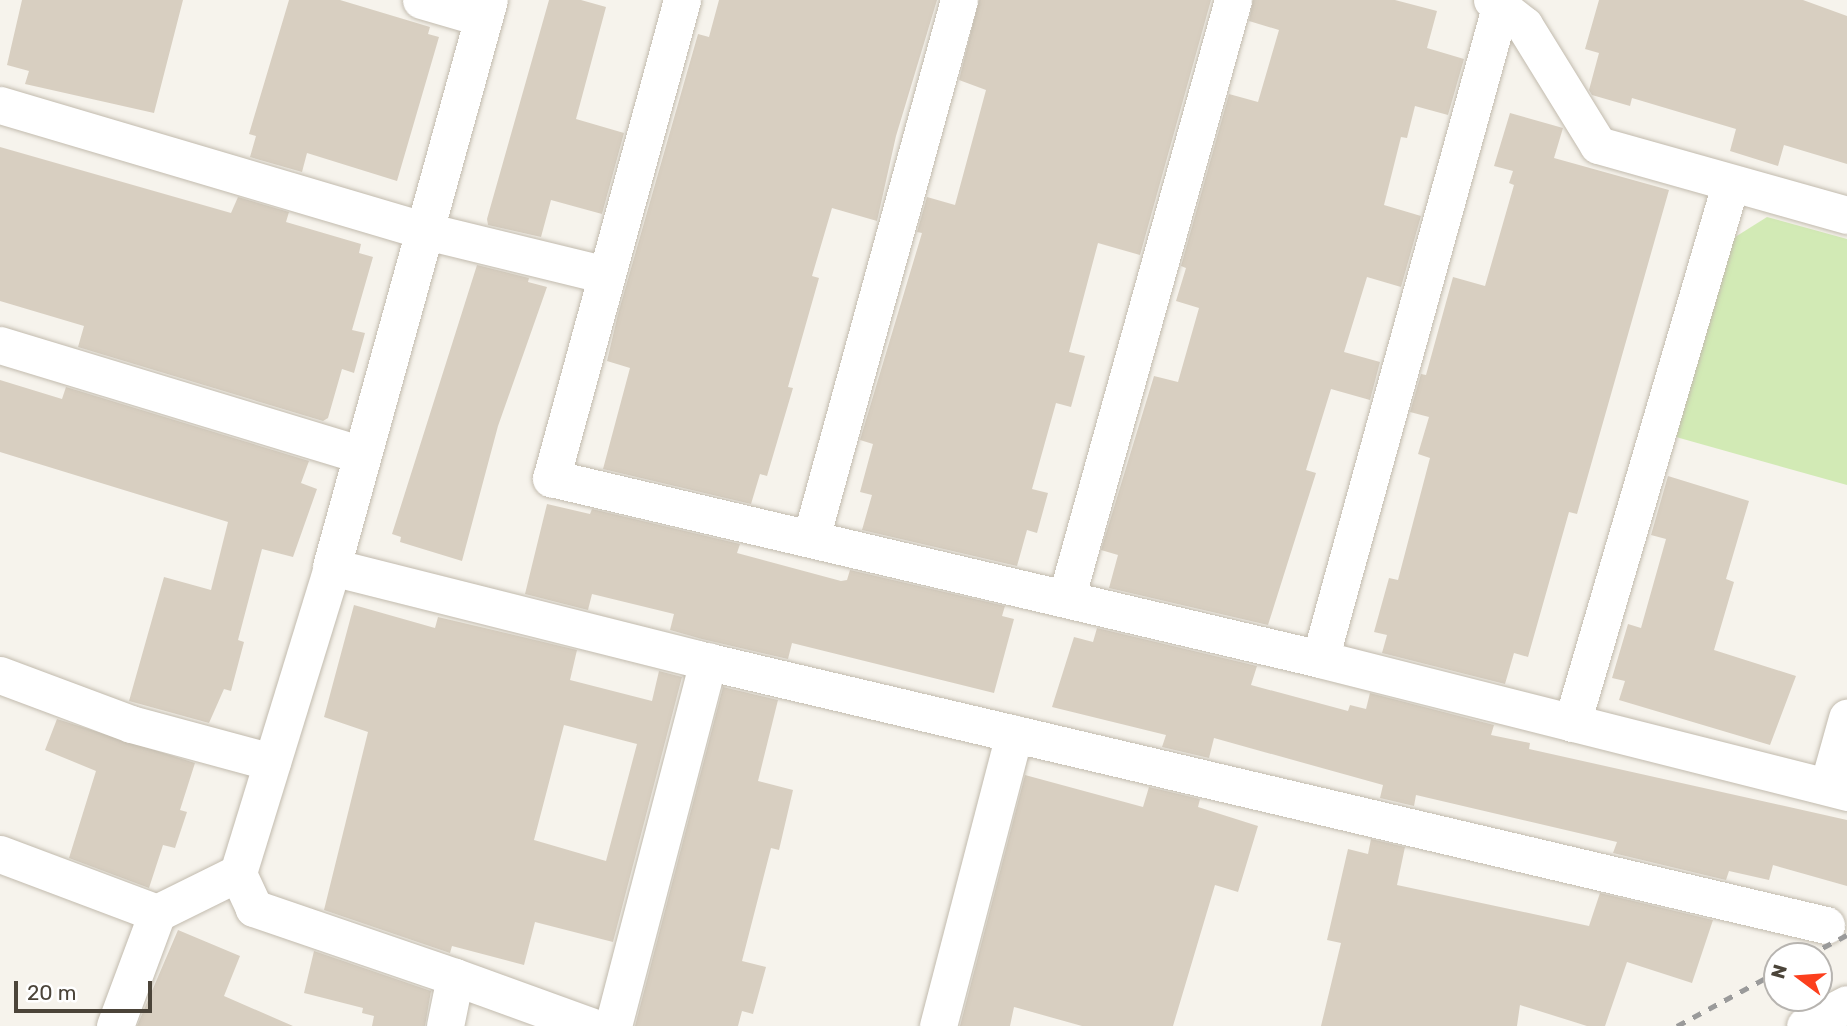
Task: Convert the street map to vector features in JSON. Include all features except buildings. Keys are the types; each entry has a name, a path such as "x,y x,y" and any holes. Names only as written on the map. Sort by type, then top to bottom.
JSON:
{"street":[{"path":"421,0 486,9 332,567 238,873 254,908 455,976 590,1026"},
{"path":"682,0 551,478 1320,659 1838,789 1847,718"},
{"path":"811,538 959,0"},
{"path":"1066,598 1233,0"},
{"path":"1320,659 1498,1 1524,25 1598,145 1730,185 1847,215"},
{"path":"0,105 426,231 607,275"},
{"path":"1572,723 1730,185"},
{"path":"0,345 362,455"},
{"path":"332,567 708,661 1826,925"},
{"path":"613,1026 708,661"},
{"path":"0,676 131,724 272,762"},
{"path":"938,1026 1014,734"},
{"path":"0,854 156,913"},
{"path":"115,1026 156,913 238,873"},
{"path":"445,1026 455,976"},
{"path":"1805,1026 1847,1004"}],"green space":[{"path":"1767,217 1847,239 1847,485 1676,437 1732,239"}],"railway":[{"path":"1833,942 1847,935"},
{"path":"1677,1026 1763,980"}]}
